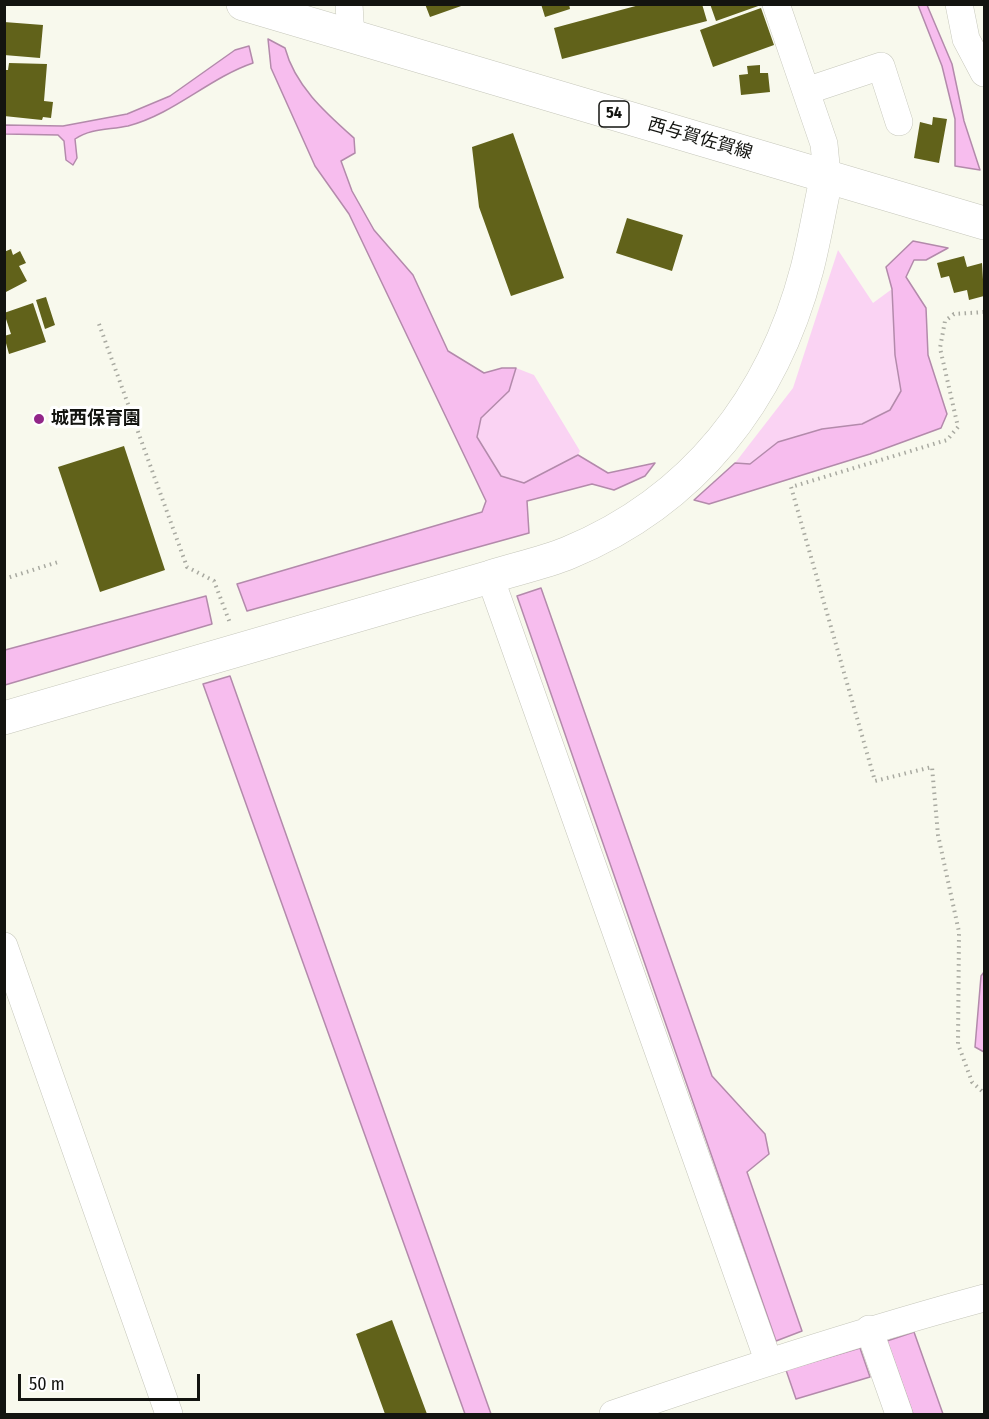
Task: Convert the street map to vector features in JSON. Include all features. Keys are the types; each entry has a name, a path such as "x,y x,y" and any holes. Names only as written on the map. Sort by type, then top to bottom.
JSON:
{"street":[{"name":"西与賀佐賀線","path":"243,4 984,223"},
{"path":"349,4 351,37"},
{"path":"4,718 567,553 622,526 682,484 716,450 755,397 788,325 807,270 827,175 824,144 776,4"},
{"path":"960,4 966,39 984,73"},
{"path":"806,91 881,66 899,122"},
{"path":"490,577 768,1360"},
{"path":"4,946 169,1414"},
{"path":"613,1414 768,1360 869,1329 984,1298"},
{"path":"869,1329 899,1414"}],"path":[{"path":"984,312 954,314 945,321 940,348 958,426 947,440 791,487 875,781 932,767 938,836 959,932 958,1044 972,1082 984,1093"},
{"path":"99,324 187,567 214,581 239,650"},
{"path":"4,579 58,562"}],"shaded area":[{"path":"918,5 927,5 952,64 964,121 980,170 955,166 955,119 942,66"},
{"path":"268,39 285,48 296,75 304,87 322,109 354,138 355,153 341,161 352,191 374,230 413,275 448,351 484,373 502,368 516,368 509,391 481,418 477,437 501,476 524,483 578,455 608,473 655,463 645,476 614,490 592,484 527,501 529,533 247,611 237,584 482,512 486,501 349,214 315,166 271,68"},
{"path":"249,46 253,63 221,77 176,105 128,126 94,131 75,139 77,158 73,165 66,160 64,141 58,135 5,134 5,125 63,126 127,114 170,96 235,50"},
{"path":"913,241 948,248 926,260 914,260 906,277 926,308 928,355 947,414 941,428 870,454 709,504 694,500 735,463 750,464 778,442 822,429 862,424 890,410 901,391 895,355 892,289 886,267"},
{"path":"838,250 873,303 892,289 895,355 901,391 890,410 862,424 822,429 778,442 750,464 735,463 793,388"},
{"path":"516,368 534,375 580,451 578,455 524,483 501,476 477,437 481,418 509,391"},
{"path":"541,588 712,1076 765,1134 769,1154 747,1172 802,1331 776,1341 517,596"},
{"path":"206,596 212,624 5,685 5,650"},
{"path":"230,676 491,1414 465,1414 203,684"},
{"path":"984,972 984,1052 975,1047 981,976"},
{"path":"914,1332 943,1414 913,1414 887,1341"},
{"path":"860,1348 870,1377 796,1399 786,1370"}],"building":[{"path":"425,4 464,4 464,5 430,17"},
{"path":"541,4 569,4 570,9 545,17"},
{"path":"643,4 702,4 707,21 562,59 554,28"},
{"path":"710,4 761,4 761,5 716,21"},
{"path":"761,8 774,45 713,67 700,30"},
{"path":"4,22 43,25 40,58 4,55"},
{"path":"9,63 47,64 44,101 53,102 51,118 43,117 42,120 4,116 4,70 8,70"},
{"path":"760,65 760,73 768,73 770,92 741,95 739,75 748,74 747,66"},
{"path":"933,117 947,119 939,163 914,158 920,122 932,125"},
{"path":"513,133 564,278 511,296 479,207 472,147"},
{"path":"627,218 683,235 672,271 616,253"},
{"path":"11,249 13,255 20,251 26,263 19,266 27,281 4,293 4,252"},
{"path":"964,256 967,267 982,263 984,296 969,300 967,290 954,293 949,276 941,278 937,263"},
{"path":"46,297 55,325 45,329 36,300"},
{"path":"33,303 46,342 9,354 4,336 11,334 4,313"},
{"path":"124,446 165,570 100,592 58,467"},
{"path":"392,1320 427,1414 385,1414 356,1334"}],"place":[{"name":"城西保育園","path":"39,419"}]}
